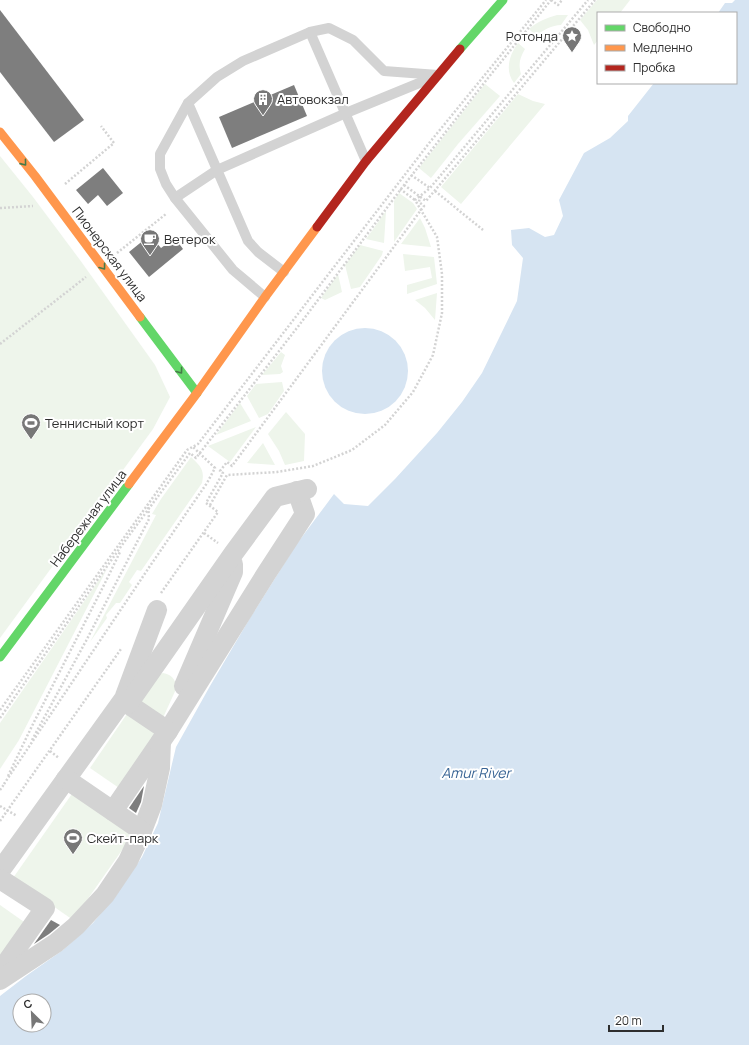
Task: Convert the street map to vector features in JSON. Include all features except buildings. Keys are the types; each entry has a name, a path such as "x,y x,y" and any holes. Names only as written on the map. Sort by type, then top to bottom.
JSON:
{"street":[{"name":"Набережная улица","path":"0,657 197,393 366,161 501,0"},
{"name":"Пионерская улица","path":"0,132 36,176 197,393"},
{"path":"0,871 66,779 126,702 274,497 302,490 305,514 113,811"},
{"path":"0,980 56,943 80,921 105,895 128,861 152,806 160,768 164,733 233,572 233,554"},
{"path":"126,702 158,602"},
{"path":"126,702 164,733"},
{"path":"66,779 142,831"},
{"path":"0,879 45,908 0,972"}],"lane":[{"path":"265,298 233,270 175,198 166,184 160,169 160,154 188,103 217,77 243,61 310,32 329,28 353,40 384,71 438,75"},
{"path":"310,32 366,161"},
{"path":"175,198 217,170 346,113 438,75"},
{"path":"188,103 248,241 258,252 284,272"}],"path":[{"path":"0,710 187,450 198,444 435,136 546,0"},
{"path":"0,718 122,545 190,453 196,458 200,453 300,324 404,185 551,0 558,5 562,0"},
{"path":"416,200 430,188 588,0"},
{"path":"404,185 426,201 595,0"},
{"path":"101,126 114,143"},
{"path":"407,172 430,188"},
{"path":"210,506 227,475 277,472 313,466 352,450 386,425 414,392 433,355 442,313 442,274 437,237 416,200 396,186"},
{"path":"435,191 483,230"},
{"path":"158,602 218,512 206,503 223,473 220,471 227,462 232,466 424,206 419,202 420,196"},
{"path":"0,344 166,214"},
{"path":"0,790 207,483 215,468 193,447"},
{"path":"4,784 23,756 86,641 148,519 148,504"},
{"path":"204,532 208,535"},
{"path":"4,784 59,671 106,581 127,533"},
{"path":"0,821 125,643"},
{"path":"0,806 8,810"}],"shaded area":[{"path":"597,0 630,0 621,12 597,12 597,41 594,45 588,30 580,20"},
{"path":"557,15 568,15 561,25 548,28 536,36 529,29 542,20"},
{"path":"518,43 525,49 520,61 521,74 514,83 509,73 509,62"},
{"path":"485,84 500,96 458,144 431,178 419,168"},
{"path":"518,94 533,101 545,104 461,204 441,187"},
{"path":"0,156 80,260 155,365 170,397 153,429 0,638"},
{"path":"399,193 413,203 417,209 394,242 394,201"},
{"path":"386,211 384,243 366,239"},
{"path":"420,218 431,247 401,244"},
{"path":"360,245 383,251 382,255 360,287 351,289 345,265"},
{"path":"403,254 434,257 437,284 407,294 407,285 432,278 430,267 405,271"},
{"path":"338,274 342,292 325,300 321,298"},
{"path":"437,293 435,320 425,308 415,300"},
{"path":"281,352 285,355 281,366 283,372 280,374 262,375"},
{"path":"282,382 284,391 268,414 259,418 247,396 256,384"},
{"path":"240,403 251,421 216,435"},
{"path":"286,412 305,434 304,461 285,465 279,451 268,434"},
{"path":"256,427 230,462 208,446"},
{"path":"263,443 275,465 247,463"},
{"path":"191,457 201,468 203,474 202,483 141,571 137,570 129,582 132,585 120,603 116,603 106,615 107,618 90,642 156,515 152,514"},
{"path":"108,567 19,740 0,769 0,723"},
{"path":"163,673 172,677 177,687 162,720 136,702 154,677"},
{"path":"129,711 161,733 122,790 90,768"},
{"name":"Скейт-парк","path":"74,791 134,833 73,920 13,878"},
{"path":"0,905 27,924 0,963"}],"water":[{"name":"Amur River","path":"735,0 749,0 749,1045 0,1045 0,996 63,950 93,923 116,895 142,857 158,823 176,747 250,618 296,545 334,494 344,504 368,506 437,433 462,402 482,373 517,301 523,258 512,245 511,230 529,228 545,237 554,235 563,216 559,200 584,153 610,138 628,121 628,116 653,84 737,84 737,12 719,12 725,3 732,3"},
{"path":"365,328 382,331 396,340 405,354 408,371 405,388 396,402 382,411 365,414 348,411 334,402 325,388 322,371 325,354 334,340 348,331"}],"traffic: fast":[{"path":"460,49 503,0"},
{"path":"140,317 197,393"},
{"path":"0,657 129,484"}],"traffic: slow":[{"path":"0,132 35,176 140,317"},
{"path":"129,484 317,227"}],"traffic: jam":[{"path":"317,227 366,161 460,49"}],"place":[{"name":"Ротонда","path":"572,53"},
{"name":"Автовокзал","path":"263,116"},
{"name":"Ветерок","path":"150,256"},
{"name":"Теннисный корт","path":"31,440"},
{"name":"Скейт-парк","path":"73,855"}]}
